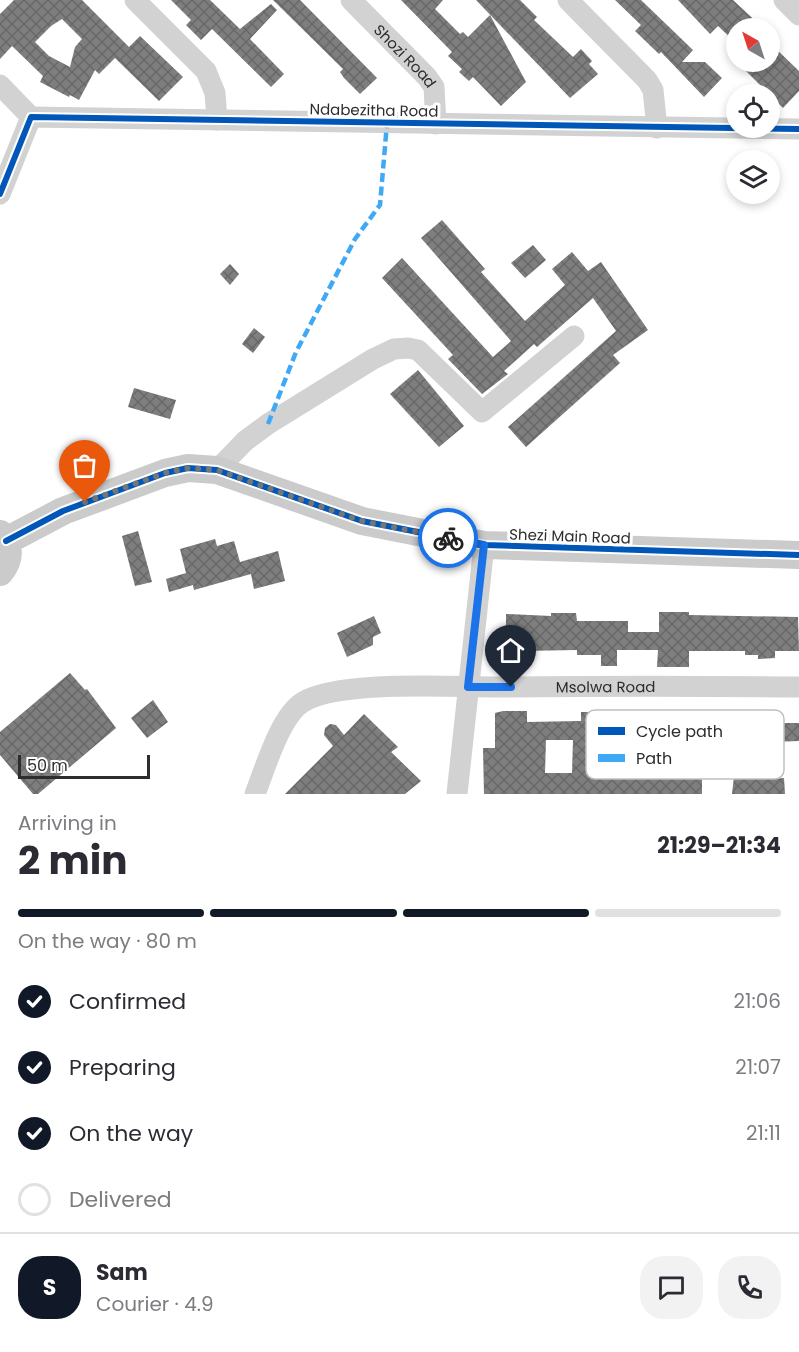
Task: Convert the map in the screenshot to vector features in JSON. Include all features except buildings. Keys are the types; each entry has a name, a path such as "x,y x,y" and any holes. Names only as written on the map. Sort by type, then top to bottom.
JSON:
{"street":[{"path":"135,0 206,71 215,93 217,120"},
{"name":"Shozi Road","path":"351,0 427,76 434,87 436,124"},
{"path":"568,0 648,80 653,90 657,128"},
{"path":"784,0 799,15"},
{"path":"0,85 31,117 0,194"},
{"name":"Ndabezitha Road","path":"31,117 799,129"},
{"path":"217,470 246,441 268,424 373,359 394,350 408,348 418,351 482,412 574,336"},
{"name":"Shezi Main Road","path":"0,572 8,557 3,537 63,511 165,473 188,468 217,470 362,521 484,545 799,555"},
{"path":"457,794 484,545"},
{"name":"Msolwa Road","path":"255,794 287,720 304,701 338,690 468,687 799,687"}],"marked path":[{"path":"268,424 296,352 355,239 380,205 387,123"}],"cycle path":[{"path":"0,194 31,117 799,129"},
{"path":"6,541 63,511 165,473 188,468 217,470 362,521 484,545 799,555"}],"way so far":[{"path":"85,502 165,473 188,468 217,470 362,521 448,538"}],"route":[{"path":"448,538 484,545 468,687 511,687"}]}
